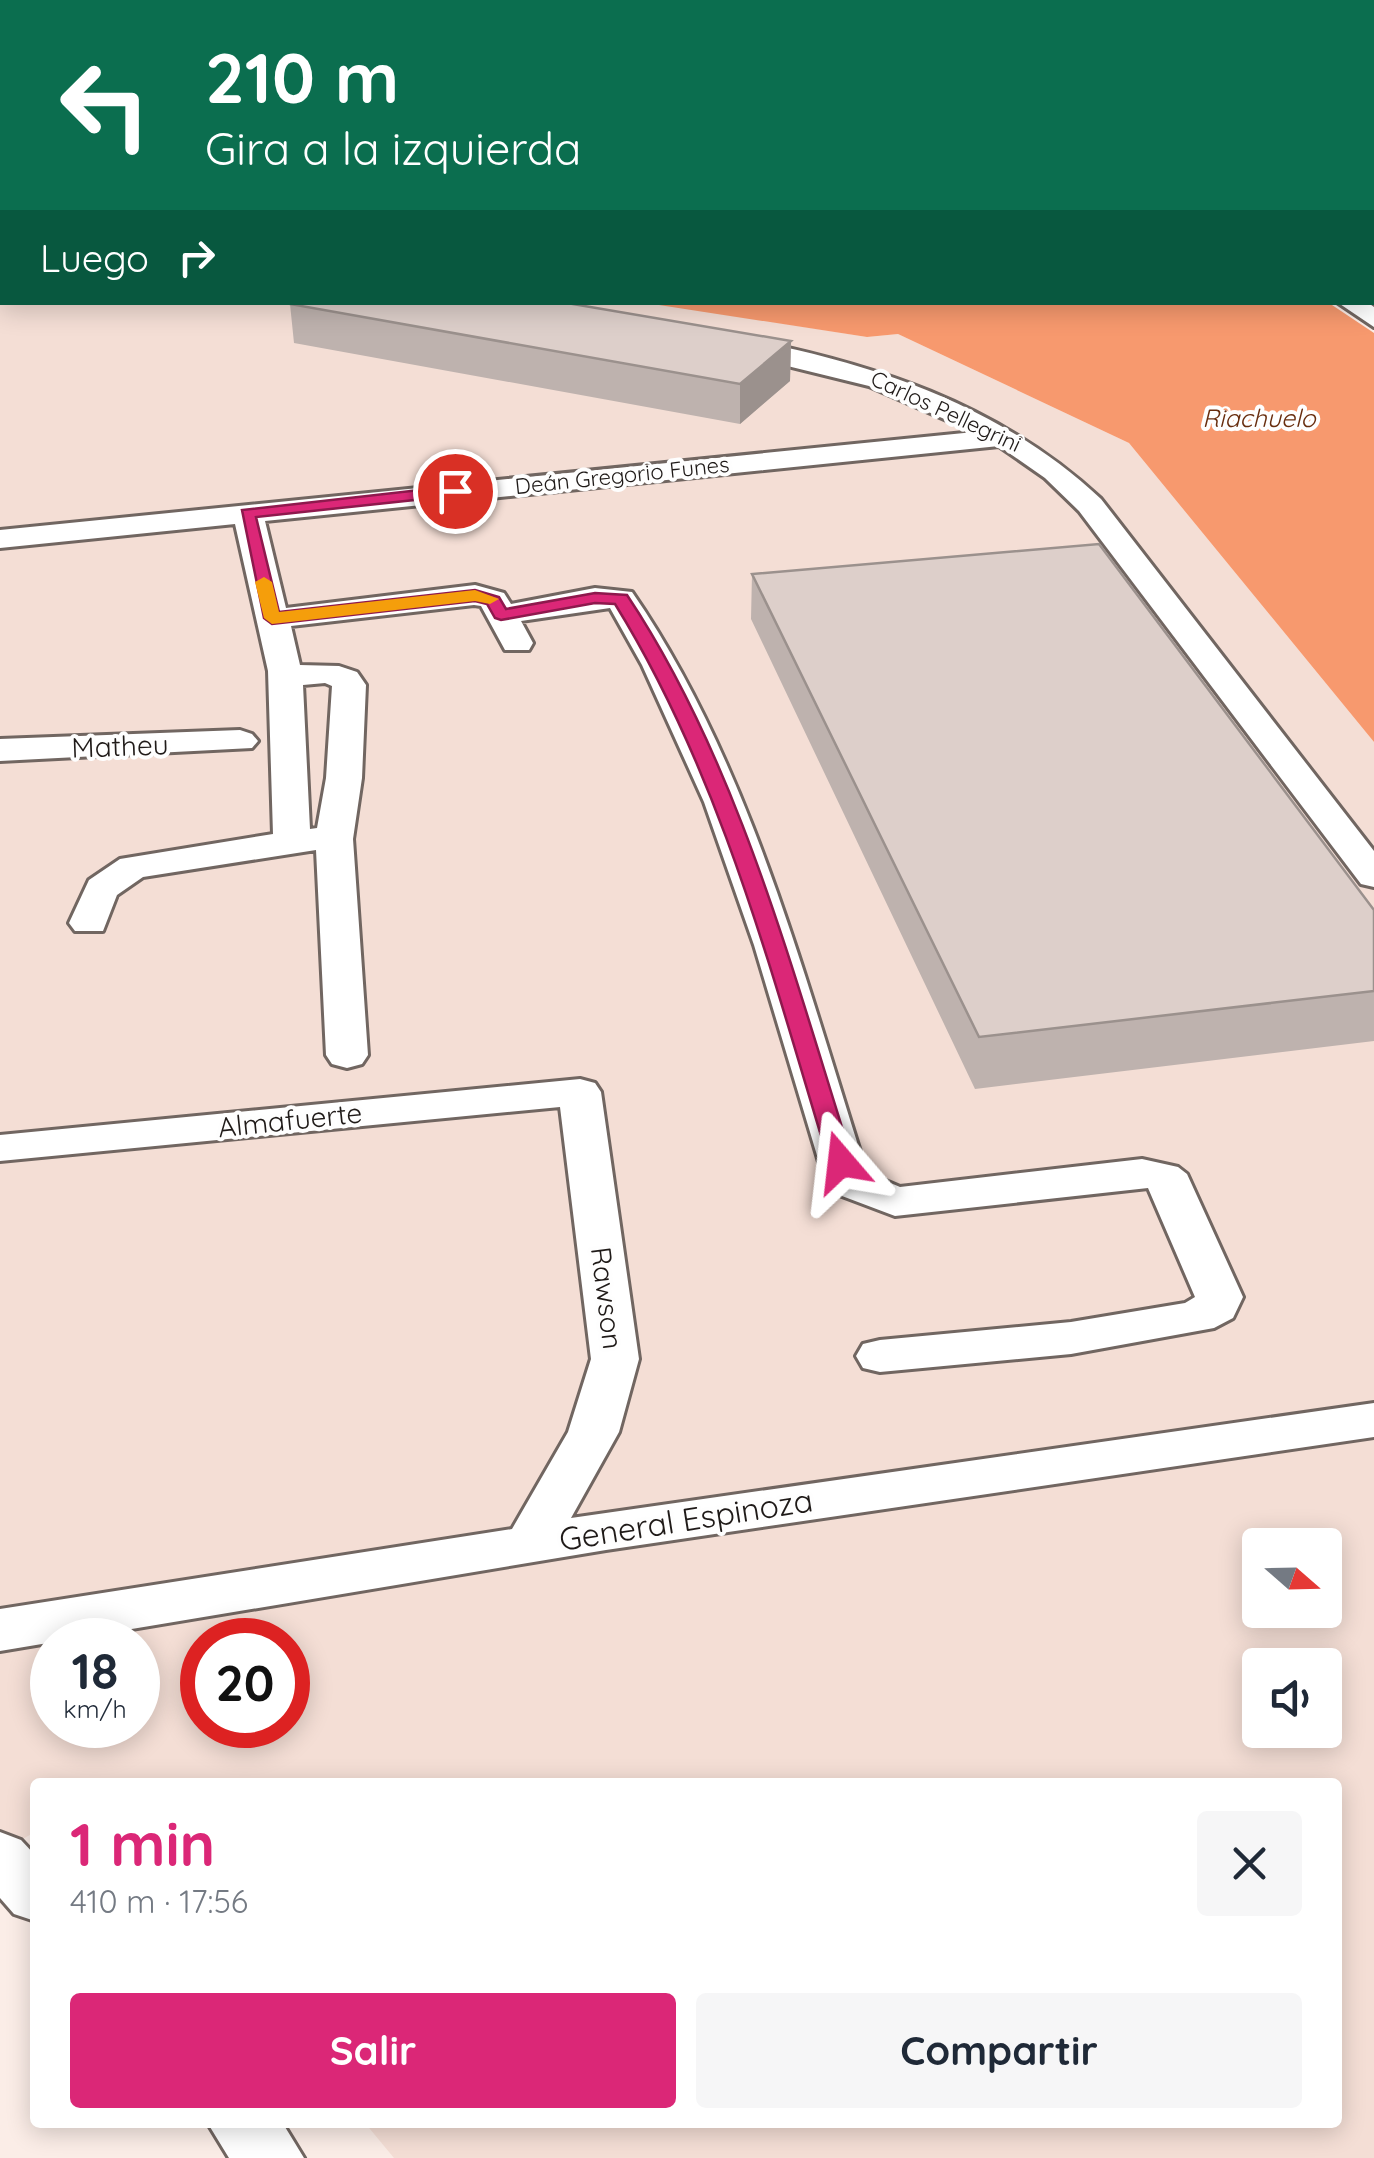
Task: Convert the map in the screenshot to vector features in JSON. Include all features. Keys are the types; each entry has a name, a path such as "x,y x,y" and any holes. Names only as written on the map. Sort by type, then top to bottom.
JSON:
{"street":[{"name":"Carlos Pellegrini","path":"703,339 859,371 1006,437 1052,466 1090,505 1374,876"},
{"name":"Deán Gregorio Funes","path":"0,540 1006,437"},
{"path":"248,513 285,677 292,840"},
{"path":"272,618 475,596 493,600 509,629 608,596 621,599 739,836 841,1162 858,1186 895,1202 1142,1172 1162,1177 1170,1184 1219,1297 1216,1307 1197,1317 1071,1338 880,1356"},
{"path":"285,677 327,673 345,678 349,685 344,778 334,838 347,1055"},
{"name":"Matheu","path":"0,750 240,741"},
{"path":"89,924 96,892 108,878 133,866 292,840 334,838"},
{"name":"Almafuerte","path":"0,1148 580,1092"},
{"name":"Rawson","path":"530,1544 600,1420 611,1394 616,1359 580,1092"},
{"name":"General Espinoza","path":"0,1630 530,1544 1374,1420"},
{"path":"0,1857 30,1890"},
{"path":"244,2128 271,2158"}],"shaded area":[{"path":"0,305 665,305 867,337 898,334 1129,443 1374,742 1374,2158 394,2158 369,2128 1342,2128 1342,1778 30,1778 30,1835 0,1852"}],"water":[{"name":"Riachuelo","path":"659,305 1332,305 1374,333 1374,742 1129,443 898,334 867,337"}],"building":[{"path":"296,305 579,305 791,341 740,384"},
{"path":"1099,544 1374,910 1374,991 979,1037 752,574"}],"slow traffic":[{"path":"264,582 272,618 475,596 490,599"}],"route":[{"path":"455,491 248,513 272,618 475,596 493,600 501,615 608,596 621,599 644,636 739,836 841,1162"}]}
